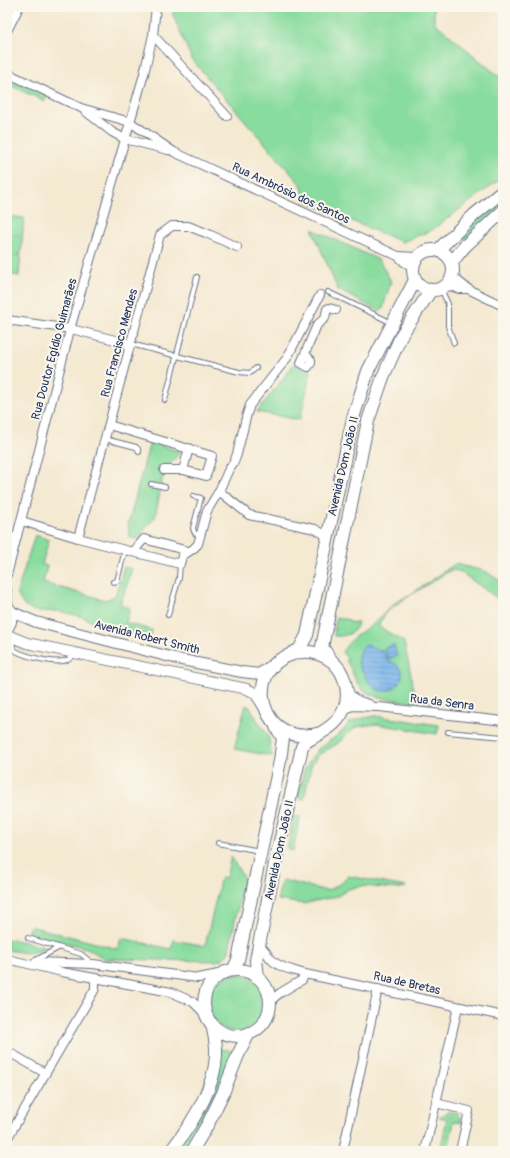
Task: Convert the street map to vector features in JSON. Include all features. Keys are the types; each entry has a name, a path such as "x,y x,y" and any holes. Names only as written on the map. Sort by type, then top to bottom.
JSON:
{"main road":[{"path":"438,250 474,215 503,191"},
{"path":"452,262 465,246 503,211"},
{"path":"438,250 448,256 452,262 454,268 443,285 423,288 416,280 415,262 426,251 438,250"},
{"name":"Avenida Dom João II","path":"289,655 299,650 307,635 353,418 368,371 416,280"},
{"name":"Avenida Dom João II","path":"335,664 322,647 368,421 383,377 402,334 443,285"},
{"path":"296,652 311,652 321,655 335,664 344,677 347,693 344,710 335,724 321,733 312,736 296,736 287,733 274,723 265,708 263,701 263,685 269,670 276,663 296,652"},
{"name":"Avenida Dom João II","path":"233,970 238,960 262,851 283,743 283,738 274,723"},
{"name":"Avenida Dom João II","path":"270,1001 266,986 258,977 255,963 298,761 305,743 321,733"},
{"path":"171,1151 182,1137 207,1092 214,1070 216,1042 204,999 205,992 209,984 219,974 233,970 245,971 258,977"},
{"path":"209,1020 219,1030 230,1035 238,1036 249,1033 254,1031 267,1017 270,1001"},
{"path":"192,1151 212,1116 249,1033"}],"street":[{"path":"7,31 19,7"},
{"name":"Rua Doutor Egídio Guimarães","path":"7,575 71,329 144,74 153,35 156,7"},
{"path":"153,35 227,116"},
{"path":"7,73 81,108 130,122 174,152"},
{"path":"81,108 112,132 125,139 174,152"},
{"name":"Rua Ambrósio dos Santos","path":"174,152 398,256 415,262"},
{"name":"Rua Francisco Mendes","path":"78,538 160,236 172,226 188,226 206,232 237,247"},
{"path":"443,285 459,289 468,289 503,306"},
{"path":"22,521 78,538 180,564 182,556 198,544 207,512 237,454 250,405 287,358 324,293"},
{"path":"305,354 317,325 325,318 327,309 329,308 336,310"},
{"path":"7,320 71,329 131,344"},
{"path":"109,425 212,456 206,476 183,470 164,470"},
{"path":"183,470 189,448"},
{"path":"219,491 249,514 328,531"},
{"path":"7,535 16,539"},
{"path":"129,551 144,539 188,551"},
{"path":"7,590 11,622 8,634 27,643 247,689 255,693 265,708"},
{"name":"Avenida Robert Smith","path":"9,607 36,622 182,660 259,674 276,663"},
{"name":"Rua da Senra","path":"344,677 351,697 379,706"},
{"name":"Rua da Senra","path":"344,710 352,706 379,706 503,721"},
{"name":"Rua de Bretas","path":"259,945 266,950 271,959 278,965 305,974 503,1016"},
{"path":"7,959 95,979 171,992 193,1002 209,1020"},
{"path":"21,962 93,964 198,978 219,974"},
{"path":"270,1001 280,993 302,980 305,974"},
{"path":"7,1139 95,989 95,979"},
{"path":"343,1151 378,989"},
{"path":"425,1151 458,1007"},
{"path":"7,1051 45,1073"},
{"path":"436,1103 469,1111 460,1151"}],"lane":[{"path":"165,400 197,277"},
{"path":"443,285 448,304 448,326 454,343"},
{"path":"324,293 386,320"},
{"path":"131,344 239,372 250,373 256,368"},
{"path":"105,439 136,447 139,452"},
{"path":"151,484 165,487"},
{"path":"193,496 201,498 193,528 196,535 201,536"},
{"path":"113,582 117,581 129,551"},
{"path":"168,615 179,578 180,564"},
{"path":"448,732 503,737"},
{"path":"218,843 262,851"},
{"path":"28,938 81,954 93,964"},
{"path":"32,962 58,948"}],"green space":[{"path":"173,7 434,7 434,22 503,80 503,177 432,230 402,242 304,201 302,186 192,60 173,15"},
{"path":"8,77 48,94 45,101 7,84"},
{"path":"503,196 503,206 465,240 460,235"},
{"path":"7,216 24,218 19,276 7,274"},
{"path":"312,229 379,260 391,281 383,308 379,311 338,290"},
{"path":"294,364 311,371 300,420 257,412"},
{"path":"150,442 181,452 164,470 155,518 146,527 140,538 130,538 128,525"},
{"path":"35,535 49,540 42,564 47,566 43,583 105,600 115,596 124,567 132,569 120,605 130,608 126,623 152,630 151,637 96,624 83,617 58,611 40,612 24,606 17,592"},
{"path":"455,564 485,571 503,583 503,617 500,600 459,571 451,570 392,607 385,614 378,626 404,642 416,699 437,704 396,700 375,696 366,692 360,687 354,677 346,660 347,658 342,652 354,637 370,627 396,602 411,594"},
{"path":"336,617 348,620 349,622 358,623 357,627 349,634 334,636"},
{"path":"246,705 250,707 268,735 272,756 234,749"},
{"path":"375,716 439,725 437,734 376,724 356,727 337,744 318,755 311,766 304,799 298,798 304,771 318,749 341,733 349,723 359,719"},
{"path":"294,816 300,817 293,851 287,849"},
{"path":"231,856 244,879 228,954 222,959 216,961 105,959 87,948 28,934 30,926 118,949 121,938 171,949 174,940 205,946 221,877 226,878"},
{"path":"348,876 406,887 397,889 363,886 348,889 338,896 303,904 277,900 282,880 327,891 338,885"},
{"path":"7,939 26,942 49,949 27,953 7,950"},
{"path":"231,974 243,974 258,982 266,997 266,1009 258,1024 243,1032 231,1032 216,1024 208,1009 208,997 216,982"},
{"path":"219,1049 235,1051 199,1131 185,1151 177,1151"},
{"path":"448,1111 457,1113 462,1123 454,1121 448,1151 440,1151 447,1119 439,1117"}],"water":[{"path":"365,645 382,650 387,660 401,670 402,676 396,687 383,691 376,689 369,683 358,662 359,653"},
{"path":"394,645 397,656 388,659 384,648"}]}
